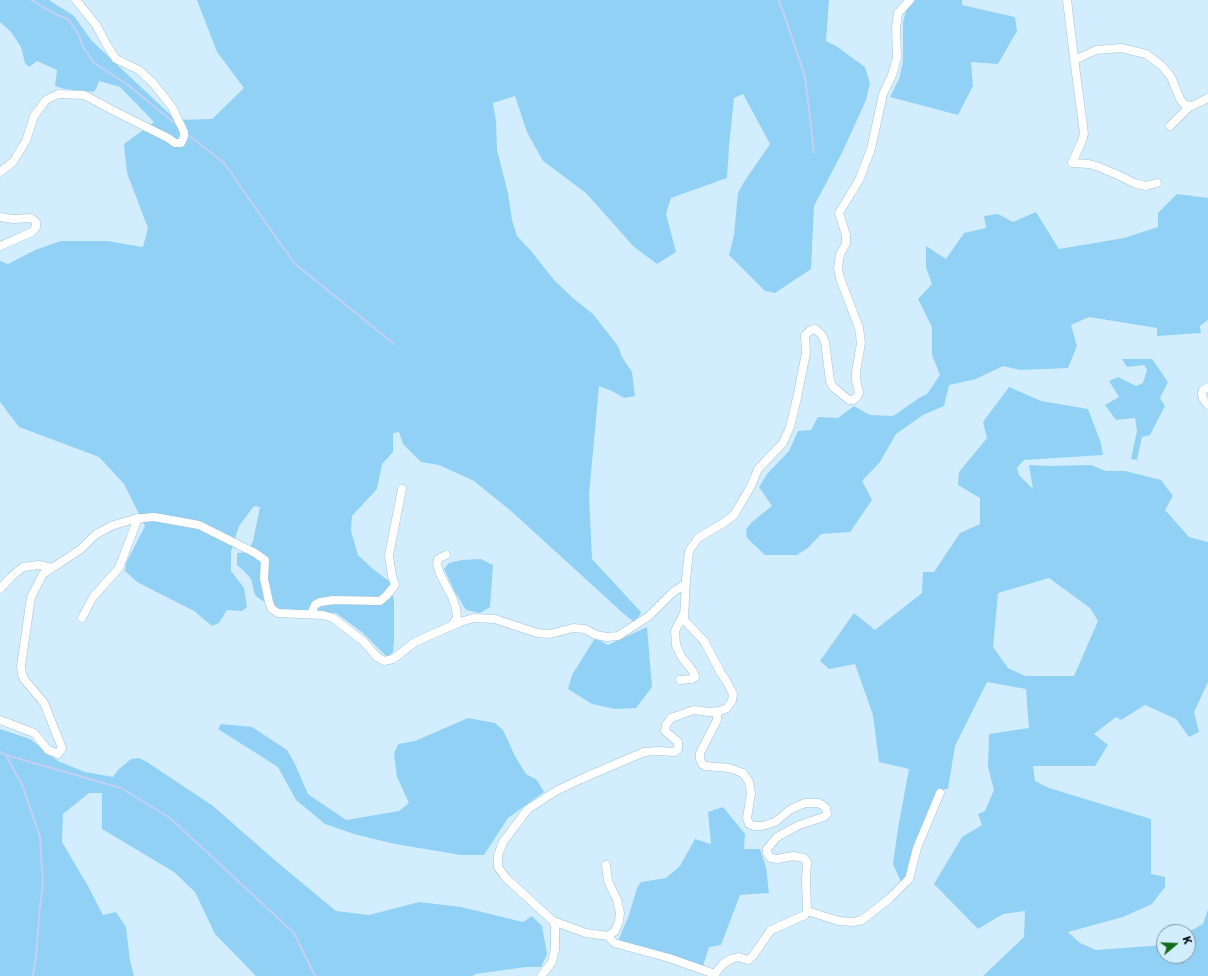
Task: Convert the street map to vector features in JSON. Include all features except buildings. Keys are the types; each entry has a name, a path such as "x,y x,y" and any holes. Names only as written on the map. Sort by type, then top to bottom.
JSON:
{"street":[{"path":"0,172 13,162 26,141 34,116 46,100 58,94 84,95 175,143 181,143 184,137 184,132 172,107 153,83 139,70 116,60 96,24 76,0"},
{"path":"717,711 717,720 700,753 700,759 702,764 706,766 730,768 743,773 749,782 751,793 746,818 749,824 754,826 762,826 775,822 792,809 805,803 819,803 826,808 827,814 824,817 799,826 777,837 767,849 767,853 771,858 777,859 793,856 804,858 807,862 807,911 805,915 771,930 752,957 748,960 738,957 731,959 723,964 714,975 669,958 614,943 608,936 586,933 553,921 506,878 498,867 498,855 503,842 528,809 556,791 644,752 674,752 678,749 678,742 665,731 666,725 671,718 694,710 709,712 717,711 727,708 732,701 733,694 704,642 684,620 690,552 694,542 698,538 734,515 751,486 758,469 783,443 790,427 797,398 806,353 805,335 811,330 815,329 822,335 825,342 830,381 833,387 849,400 853,400 859,393 856,372 861,343 859,328 840,278 838,268 840,254 846,244 846,235 839,213 859,180 871,149 883,94 892,75 896,58 896,27 898,13 910,0"},
{"path":"1067,0 1084,134 1082,143 1072,163 1089,164 1099,167 1134,183 1146,186 1157,183"},
{"path":"1074,58 1079,58 1096,50 1121,48 1146,54 1162,66 1171,77 1180,99 1185,105 1190,106"},
{"path":"1170,126 1190,106 1208,98"},
{"path":"0,217 13,219 30,218 36,222 36,227 32,232 0,246"},
{"path":"1208,387 1203,390 1202,393 1203,400 1208,405"},
{"path":"311,614 314,605 320,602 334,600 380,601 395,585 389,555 402,489"},
{"path":"0,720 34,733 48,750 58,754 62,748 44,703 24,679 21,666 31,598 43,574 81,549 95,535 111,526 138,518 154,517 199,525 238,544 265,560 264,579 272,609 278,613 323,615 333,618 363,641 377,657 384,661 393,659 415,642 453,624 474,618 495,619 537,633 550,634 573,628 584,629 596,635 607,637 618,636 649,616 672,593 686,584"},
{"path":"82,618 92,597 119,568 138,518"},
{"path":"446,555 438,559 437,564 456,608 457,618 453,624"},
{"path":"0,589 11,577 24,567 39,565 52,568"},
{"path":"680,680 692,679 695,677 694,673 681,656 676,645 675,631 684,613"},
{"path":"807,911 839,921 853,922 862,920 890,898 909,879 917,848 940,793"},
{"path":"606,865 608,881 617,900 620,913 615,931 608,936"},
{"path":"541,976 552,962 555,950 555,927 553,921"}],"shaded area":[{"path":"0,0 49,0 74,16 92,41 176,120 212,119 244,88 217,52 197,0 829,0 826,41 836,46 865,67 870,83 866,100 842,153 814,206 811,269 775,293 765,291 729,255 734,235 738,193 770,144 743,94 734,98 727,178 671,198 666,214 676,252 657,264 634,247 586,193 543,161 527,132 515,96 493,103 496,121 497,150 508,193 512,220 517,236 555,281 593,314 618,346 622,357 632,372 635,396 624,398 599,386 589,495 592,559 641,612 634,622 511,511 474,481 439,465 421,462 403,444 399,432 393,433 393,452 382,464 377,489 352,516 351,531 358,555 390,582 394,601 394,640 393,652 387,657 363,633 336,613 282,610 261,600 255,595 251,579 237,565 237,553 248,552 253,541 260,507 254,506 239,526 231,552 231,571 244,588 247,607 242,611 227,610 219,623 212,626 194,611 137,582 125,571 126,563 145,526 124,484 99,457 19,427 0,402 0,261 8,264 35,250 61,241 107,241 143,247 148,228 127,173 124,144 154,122 120,87 99,81 93,92 65,89 55,86 57,70 37,61 29,67 25,63 21,47 11,32 0,22"},
{"path":"915,0 962,0 962,5 1015,17 1017,31 998,64 971,62 973,86 958,115 890,97 899,79 903,61 903,22 906,11"},
{"path":"1177,194 1208,198 1208,320 1200,326 1201,333 1157,336 1157,328 1089,317 1071,325 1077,346 1068,368 1020,370 1003,366 976,379 949,385 944,406 923,415 896,434 880,462 862,481 872,500 850,532 821,534 808,548 797,555 765,555 747,538 746,529 752,522 772,506 759,487 767,474 789,451 798,431 811,430 818,417 838,418 854,406 870,415 893,416 927,394 940,375 932,355 932,327 918,299 932,284 926,267 926,246 946,259 964,233 986,228 984,216 998,214 1013,222 1036,212 1059,249 1124,238 1158,227 1158,213"},
{"path":"1122,359 1152,359 1168,382 1160,398 1165,406 1150,435 1142,437 1137,460 1131,459 1137,431 1135,418 1116,420 1105,405 1119,397 1109,381 1118,377 1136,386 1143,383 1147,370 1144,365 1127,367"},
{"path":"1009,387 1041,401 1088,409 1101,443 1103,455 1024,460 1017,468 1019,475 1033,489 1029,465 1091,465 1106,471 1125,471 1161,480 1173,496 1165,510 1189,537 1208,542 1208,682 1194,712 1199,732 1189,737 1176,719 1145,705 1121,720 1116,717 1094,734 1108,745 1095,766 1033,766 1035,781 1049,788 1151,819 1151,874 1165,877 1165,887 1152,904 1123,917 1068,932 1080,943 1096,950 1156,946 1156,964 1196,964 1196,928 1203,924 1208,909 1208,976 983,976 1024,937 1025,911 1003,914 978,929 934,884 962,837 982,825 978,814 985,811 994,790 988,767 989,734 1029,728 1026,689 987,682 955,746 948,789 939,790 916,839 907,877 901,882 893,864 909,769 879,762 873,715 855,664 829,669 820,661 854,613 875,630 922,593 923,572 934,572 960,533 980,524 980,498 958,485 959,472 987,438 983,422","holes":["1049,578 1090,608 1098,621 1074,676 1025,676 1008,668 993,647 998,593"]},
{"path":"481,559 493,565 490,607 480,613 466,610 444,569 449,563 462,560"},
{"path":"647,627 652,687 636,708 615,709 592,704 568,689 572,675 595,638 608,645"},
{"path":"468,718 495,723 503,730 515,756 526,774 537,780 544,792 508,818 484,855 461,855 395,844 354,834 325,824 296,800 278,767 218,729 221,724 252,727 287,750 308,794 346,820 399,811 409,803 397,777 394,754 397,746 399,744 415,741"},
{"path":"0,729 30,739 58,761 85,772 113,777 118,770 131,759 139,758 147,762 213,806 336,911 369,915 419,902 461,907 523,922 532,916 542,926 547,954 541,967 526,967 475,974 473,976 256,976 215,934 195,892 174,872 102,829 102,793 89,793 63,814 62,842 103,915 116,912 126,927 130,961 134,976 0,976"},
{"path":"723,807 745,834 744,849 760,849 766,867 769,893 740,895 721,945 709,947 703,966 672,955 618,941 629,915 637,888 641,882 666,878 680,866 695,839 711,844 708,812"}],"waterway":[{"path":"31,0 55,14 68,19 79,35 83,47 93,62 128,85 177,125"},
{"path":"779,0 805,76 814,153"},
{"path":"186,133 224,163 294,263 394,344"},
{"path":"0,752 6,755 23,787 40,837 43,885 33,976"},
{"path":"6,755 121,788 170,818 294,933 315,976"}]}
